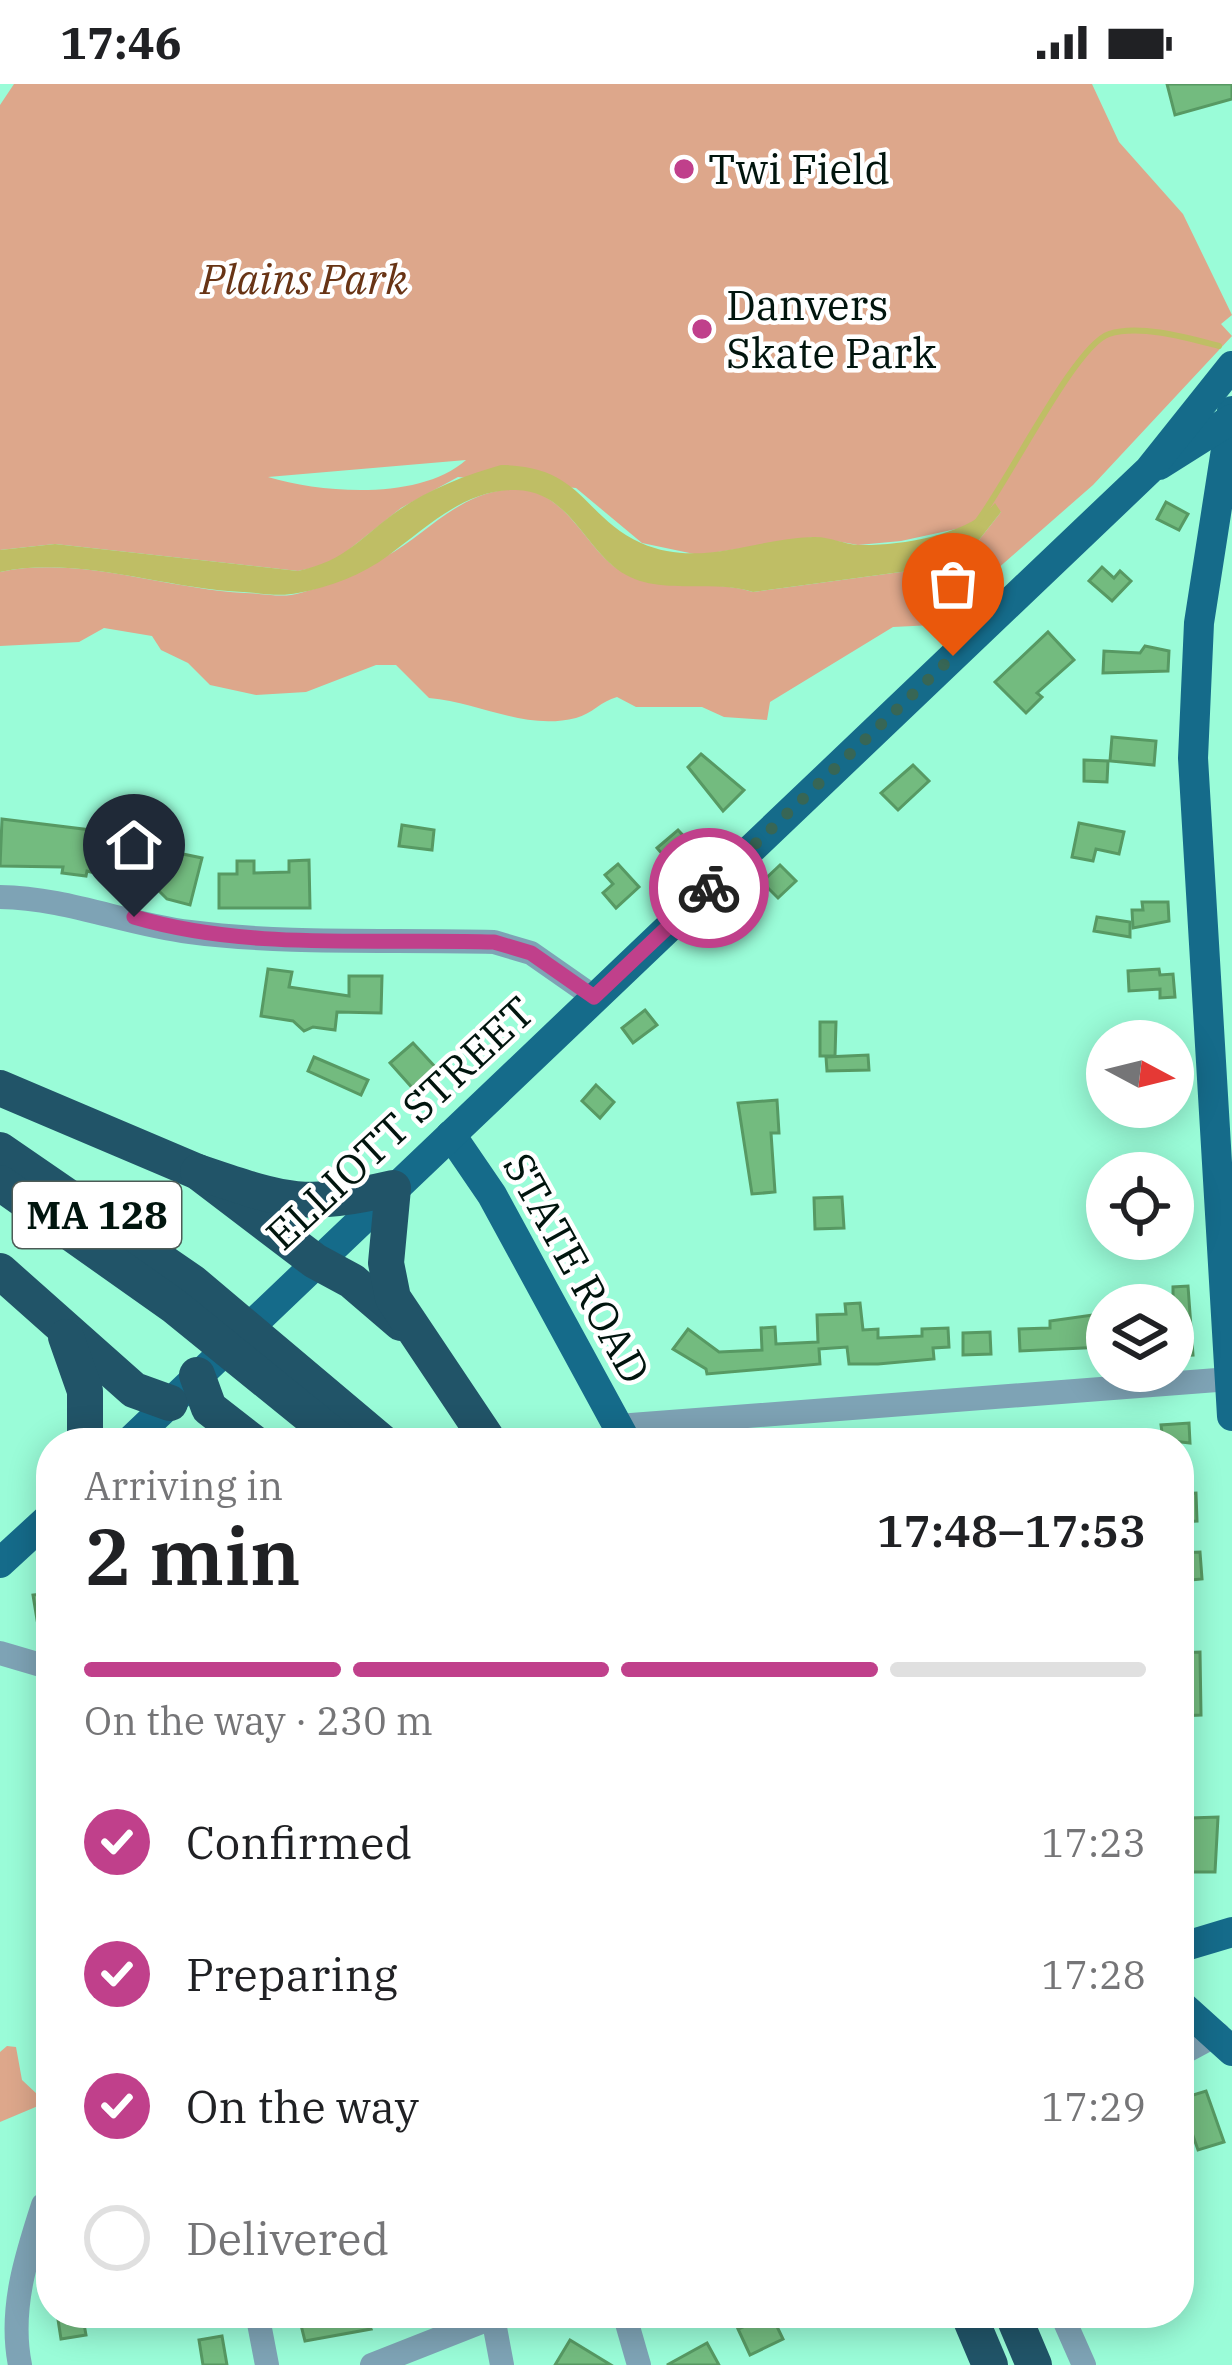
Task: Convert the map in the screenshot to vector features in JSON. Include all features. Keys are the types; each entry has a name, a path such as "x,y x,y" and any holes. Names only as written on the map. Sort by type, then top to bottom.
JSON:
{"highway":[{"path":"0,1088 198,1172 298,1203 393,1188 386,1271 393,1298 480,1428"},
{"name":"MA 128","path":"0,1150 295,1384 361,1428"},
{"path":"198,1172 315,1261 352,1281 413,1333"},
{"name":"MA 128","path":"0,1184 183,1294"},
{"path":"0,1270 143,1396 170,1403"},
{"path":"63,1329 86,1391 85,1428"},
{"path":"197,1375 209,1408 235,1428"},
{"name":"MA 128","path":"295,1384 331,1428"},
{"path":"974,2328 990,2365"},
{"path":"1018,2328 1034,2365"}],"main road":[{"name":"ELLIOTT STREET","path":"1160,465 1232,366"},
{"name":"ELLIOTT STREET","path":"144,1428 1160,465 1232,416"},
{"path":"1232,416 1199,622 1193,758 1232,1416"},
{"path":"1160,465 1201,467 1228,461"},
{"name":"STATE ROAD","path":"451,1135 506,1220 618,1428"},
{"path":"0,1563 36,1530"},
{"path":"1194,1943 1232,1932"},
{"path":"1194,2016 1225,2043"}],"street":[{"path":"0,897 49,898 184,932 494,942 531,953 594,997"},
{"path":"698,1428 1230,1379"},
{"path":"0,1653 36,1664"},
{"path":"1194,2051 1225,2043"},
{"path":"20,2365 15,2339 22,2269 36,2226"},
{"path":"260,2328 266,2365"},
{"path":"372,2365 465,2328"},
{"path":"499,2328 502,2365"},
{"path":"629,2328 639,2365"},
{"path":"1068,2328 1084,2365"}],"green space":[{"name":"Plains Park","path":"14,84 1092,84 1119,142 1183,214 1232,315 1221,324 1232,336 1093,485 933,625 893,627 770,702 767,720 724,717 702,707 636,707 617,697 576,718 538,721 429,698 396,665 376,665 306,692 256,695 210,685 188,663 161,650 152,636 104,628 79,642 0,646 0,572 91,570 215,590 291,595 375,562 476,498 513,489 544,496 557,505 623,572 753,592 960,564 1001,512 990,509 970,526 901,541 858,545 814,537 699,555 642,543 576,488 458,477 401,508 331,564 298,571 55,544 0,550 0,105","holes":["466,460 424,482 372,490 317,487 268,477"]},
{"path":"7,2046 16,2047 22,2080 36,2093 36,2107 0,2122 0,2052"}],"shaded area":[{"path":"501,465 549,474 580,494 621,532 641,543 685,553 813,537 859,545 894,543 951,531 995,503 1001,512 960,564 753,592 663,585 628,576 602,555 560,507 533,492 516,490 463,503 368,569 334,584 291,594 213,590 91,570 0,572 0,550 55,544 298,571 342,554 423,496"}],"building":[{"path":"1167,84 1232,84 1232,99 1175,115"},
{"path":"1166,502 1188,514 1179,530 1157,519"},
{"path":"1102,567 1114,578 1120,571 1131,581 1112,601 1089,581"},
{"path":"1048,632 1074,660 1037,693 1042,697 1026,713 995,682"},
{"path":"1145,646 1169,651 1168,671 1103,673 1104,651 1140,653"},
{"path":"1112,737 1156,741 1154,765 1110,761"},
{"path":"701,754 744,790 723,811 688,767"},
{"path":"1084,760 1108,761 1107,782 1084,781"},
{"path":"913,765 929,781 898,810 881,793"},
{"path":"2,819 116,833 119,824 137,829 135,837 150,842 149,847 202,858 190,905 167,899 157,889 87,871 86,876 62,873 63,867 0,866"},
{"path":"1079,823 1124,832 1119,854 1096,849 1093,861 1072,857"},
{"path":"402,825 434,830 432,850 399,846"},
{"path":"678,830 692,845 671,864 657,848"},
{"path":"309,860 310,908 219,908 219,874 237,874 237,861 254,861 254,873 289,872 289,861"},
{"path":"618,864 639,887 616,908 603,893 613,884 605,875"},
{"path":"780,865 796,881 778,898 762,882"},
{"path":"1142,902 1168,902 1169,921 1133,928 1132,910 1143,910"},
{"path":"1097,917 1130,922 1130,937 1094,931"},
{"path":"268,969 292,972 289,987 349,996 349,976 382,976 381,1013 337,1012 335,1030 313,1027 304,1031 293,1021 261,1016"},
{"path":"1159,969 1160,975 1173,974 1175,997 1160,998 1160,989 1129,991 1128,971"},
{"path":"645,1010 657,1025 633,1043 622,1028"},
{"path":"820,1022 836,1022 835,1056 820,1056"},
{"path":"413,1043 438,1070 416,1092 390,1063"},
{"path":"868,1055 869,1070 827,1071 826,1057"},
{"path":"314,1057 368,1080 361,1095 308,1071"},
{"path":"596,1085 614,1102 600,1118 582,1101"},
{"path":"777,1100 779,1133 771,1133 775,1192 752,1194 738,1103"},
{"path":"842,1197 844,1228 815,1229 814,1198"},
{"path":"860,1303 863,1330 878,1329 878,1338 922,1336 922,1329 948,1328 949,1347 933,1348 934,1359 878,1364 849,1364 847,1347 819,1349 820,1364 707,1374 673,1349 688,1329 719,1352 762,1350 761,1328 775,1327 776,1344 818,1342 817,1315 846,1314 845,1304"},
{"path":"1086,1316 1086,1348 1020,1351 1019,1329 1050,1328 1050,1321"},
{"path":"990,1332 991,1354 963,1355 963,1333"},
{"path":"1189,1423 1189,1428 1161,1428"},
{"path":"1194,1552 1200,1552 1202,1579 1194,1580"},
{"path":"1194,1652 1200,1652 1201,1715 1194,1715"},
{"path":"1218,1817 1215,1872 1194,1872 1194,1818"},
{"path":"1206,2091 1224,2142 1198,2150 1194,2095"},
{"path":"59,2328 85,2328 86,2335 61,2339"},
{"path":"302,2328 371,2329 305,2341"},
{"path":"778,2328 783,2339 750,2355 738,2329"},
{"path":"222,2336 227,2365 203,2365 199,2340"},
{"path":"570,2340 611,2365 555,2365"},
{"path":"707,2343 719,2365 667,2365"}],"waterway":[{"path":"977,522 1060,388 1095,344 1109,334 1135,331 1219,346"}],"way so far":[{"path":"709,888 953,656"}],"place":[{"name":"Twi Field","path":"684,169"},
{"name":"Danvers Skate Park","path":"702,329"}],"route":[{"path":"134,917 184,932 240,937 494,942 531,953 594,997 709,888"}]}
